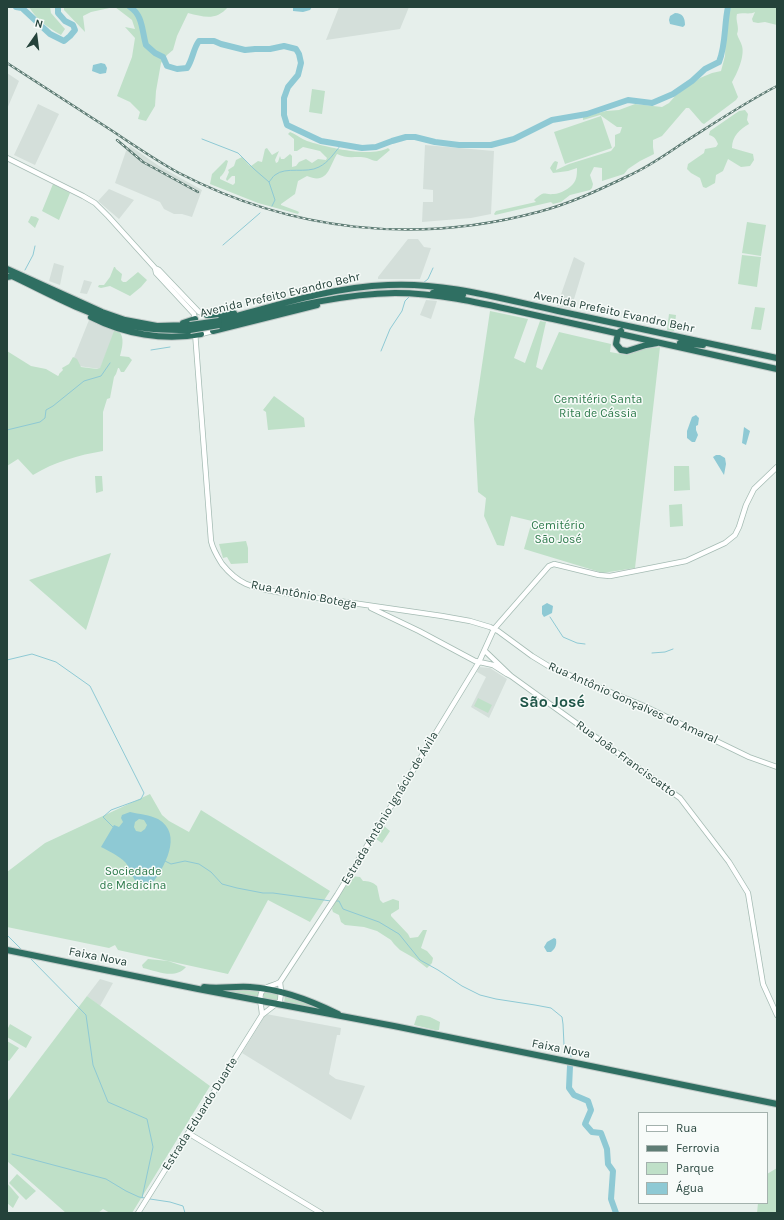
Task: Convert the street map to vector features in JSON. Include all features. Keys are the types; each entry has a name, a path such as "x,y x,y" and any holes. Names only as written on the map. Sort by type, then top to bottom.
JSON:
{"highway":[{"name":"Avenida Prefeito Evandro Behr","path":"7,269 112,321 156,330 192,328 293,306 347,297 393,293 425,294 484,304 777,369"},
{"name":"Avenida Prefeito Evandro Behr","path":"7,277 12,276 80,305"},
{"path":"206,315 217,316 231,314 321,291 372,284 377,286"},
{"name":"Avenida Prefeito Evandro Behr","path":"219,323 313,296 350,289 377,286 415,285 468,292 777,358"},
{"path":"425,294 440,292 467,295 468,292"},
{"path":"213,332 300,310 327,300"},
{"path":"195,319 182,323 147,321 120,315 89,303 80,305 88,315 105,324 135,332 167,336 198,334"},
{"path":"661,343 646,345 624,351 619,349 616,344 618,333 623,330 684,344 717,346"},
{"name":"Faixa Nova","path":"7,950 776,1103"},
{"name":"Faixa Nova","path":"184,986 207,988 265,988 281,991 344,1017"}],"street":[{"path":"7,158 95,203 155,268 156,272 200,312 213,318 215,322 213,332"},
{"path":"173,287 194,314 195,319"},
{"name":"Avenida Prefeito Evandro Behr","path":"195,319 206,315"},
{"name":"Rua Antônio Botega","path":"195,319 192,328 198,334 196,345 211,541 213,549 230,574 239,581 254,587 277,592 442,616 470,621 494,629"},
{"name":"Avenida Prefeito Evandro Behr","path":"198,334 213,332"},
{"name":"Estrada Antônio Ignácio de Ávila","path":"280,982 337,895 479,662 494,629 550,564 610,576 686,561 725,543 735,535 746,505 754,489 777,467"},
{"name":"Rua João Franciscatto","path":"368,606 479,662 493,665 511,676"},
{"name":"Rua Antônio Gonçalves do Amaral","path":"494,629 550,667 644,706 749,757 777,767"},
{"name":"Rua João Franciscatto","path":"484,651 511,676 680,798 729,862 748,893 763,984 777,1015"},
{"path":"262,1015 260,1001 261,995 265,988 280,982 280,1001 276,1004"},
{"name":"Estrada Eduardo Duarte","path":"138,1213 262,1015 276,1004"},
{"path":"188,1133 321,1213"}],"shaded area":[{"path":"339,7 409,7 400,29 326,40"},
{"path":"7,73 19,81 7,109"},
{"path":"38,104 59,114 35,165 14,155"},
{"path":"425,145 494,151 491,214 471,218 422,222 423,202 433,202 433,190 423,189"},
{"path":"130,146 159,166 202,190 192,217 182,214 174,214 164,209 160,202 115,183 126,151"},
{"path":"109,189 134,200 119,219 98,201"},
{"path":"408,239 418,239 424,247 431,248 420,279 378,279 378,277"},
{"path":"574,257 585,263 571,309 557,306"},
{"path":"54,263 64,266 60,285 49,281"},
{"path":"84,280 92,282 87,294 80,293"},
{"path":"426,300 437,301 431,319 420,315"},
{"path":"89,320 115,331 100,369 71,365"},
{"path":"479,667 490,668 507,679 489,718 471,707 486,677 477,672"},
{"path":"100,979 113,983 100,1006 87,996"},
{"path":"266,1014 341,1028 340,1035 337,1035 329,1074 336,1079 365,1086 351,1120 242,1053"}],"green space":[{"path":"29,7 50,7 51,13 65,29 61,35 35,16"},
{"path":"64,7 114,7 91,12 83,16 85,32 64,10"},
{"path":"115,7 228,7 219,14 210,17 188,13 177,36 173,50 161,63 155,106 146,121 138,119 140,112 130,102 117,96 132,57 135,38 125,27 135,29 132,20"},
{"path":"731,7 777,7 777,25 765,22 753,22 752,19 755,12 737,14 737,34 743,50 740,65 732,82 738,97 736,100 704,124 689,108 686,108 662,136 653,140 654,154 628,169 624,174 602,181 602,168 594,167 590,175 593,184 590,190 570,195 561,202 553,204 551,202 494,214 496,211 536,202 534,200 542,194 559,193 572,186 576,178 577,168 553,173 550,168 555,161 558,162 556,170 569,164 611,151 615,146 615,135 620,133 622,127 617,127 600,115 583,120 583,117 606,111 619,110 635,104 662,107 700,78 721,71 725,56 726,25"},
{"path":"312,89 325,91 322,114 309,112"},
{"path":"745,110 748,114 747,120 749,124 737,133 733,140 732,148 753,154 754,160 750,166 741,167 728,159 723,171 716,175 715,183 706,188 703,187 700,178 687,169 688,164 704,153 705,149 716,147 718,144 715,138 709,135 710,131 739,111"},
{"path":"601,116 612,148 565,164 554,132"},
{"path":"290,132 307,141 336,148 360,152 380,151 388,148 390,150 377,161 363,157 345,157 337,154 330,169 324,176 314,178 307,176 298,181 295,194 281,205 299,212 298,214 258,203 210,184 212,174 226,160 228,161 227,166 220,179 233,185 235,183 235,176 232,176 227,181 226,179 229,172 228,170 234,166 236,160 242,157 251,166 258,161 262,162 265,149 267,148 272,155 279,151 275,160 276,163 278,162 280,156 281,159 284,159 290,154 292,156 292,167 306,159 312,163 318,159 326,160 327,158 320,151 303,147 297,151 294,151 294,139 288,134"},
{"path":"53,184 70,193 59,220 42,211"},
{"path":"31,216 39,219 35,228 28,222"},
{"path":"747,222 766,225 761,256 742,253"},
{"path":"742,255 761,257 757,287 738,284"},
{"path":"114,267 122,274 121,280 123,282 126,282 138,272 147,280 130,296 110,286 101,288 98,287 99,285 104,285 110,277"},
{"path":"755,307 765,308 761,330 751,329"},
{"path":"490,311 528,319 514,358 525,363 540,321 546,322 536,367 542,370 559,332 611,344 610,352 627,355 643,349 660,347 635,568 603,573 524,549 532,521 511,516 504,546 497,545 484,516 486,498 478,492 474,419"},
{"path":"669,314 676,315 674,331 667,330"},
{"path":"114,331 119,331 122,337 122,350 120,356 129,357 132,360 124,372 121,372 118,368 114,377 110,398 107,399 103,412 103,451 49,466 33,475 18,459 7,466 7,351 31,366 46,369 58,376 63,370 62,368 69,364 73,357 77,359 81,367 97,369 100,368"},
{"path":"274,396 304,418 305,427 268,430 266,412 263,410"},
{"path":"674,466 689,466 690,490 674,491"},
{"path":"95,476 102,476 103,491 96,493"},
{"path":"682,504 683,526 670,527 669,505"},
{"path":"246,541 248,548 248,563 231,564 227,557 223,558 219,544"},
{"path":"111,553 86,630 29,580"},
{"path":"478,698 492,705 488,713 474,706"},
{"name":"Sociedade de Medicina","path":"150,794 162,815 169,821 189,832 201,810 330,891 310,922 268,900 228,974 118,950 115,945 109,948 7,927 7,872 45,843"},
{"path":"384,826 390,831 382,843 376,839"},
{"path":"351,876 360,877 363,881 370,882 377,886 380,900 383,903 393,899 399,901 399,909 391,914 391,916 410,938 418,937 423,930 427,930 421,948 427,951 433,958 432,963 427,968 400,950 391,940 377,931 364,927 345,925 341,922 339,915 333,912 332,909 340,892 346,886"},
{"path":"148,959 168,961 186,967 177,973 166,974 143,968 142,965"},
{"path":"210,989 216,989 261,990 258,998"},
{"path":"267,992 278,995 278,1001 267,1000 264,998 264,993"},
{"path":"285,995 333,1013 284,1003"},
{"path":"87,996 210,1086 132,1213 110,1213 103,1209 98,1213 66,1213 7,1161 7,1102"},
{"path":"421,1015 430,1017 440,1022 439,1030 414,1025 417,1016"},
{"path":"10,1024 32,1037 26,1048 7,1037 7,1030"},
{"path":"7,1041 19,1048 9,1061 7,1060"},
{"path":"777,1168 777,1213 757,1213 758,1204 768,1204 768,1173"},
{"path":"17,1174 36,1191 26,1200 9,1183"},
{"path":"7,1183 19,1197 13,1208 7,1203"}],"water":[{"path":"293,7 312,7 310,10 303,12 293,11"},
{"path":"675,13 683,16 685,25 683,27 670,24 670,16"},
{"path":"101,63 105,64 107,68 106,73 100,74 92,71 93,65"},
{"path":"696,415 699,418 698,425 696,426 698,435 695,442 692,442 687,438 687,431 692,417"},
{"path":"744,427 750,431 746,445 742,443"},
{"path":"720,455 725,458 726,464 724,475 713,457"},
{"path":"547,603 553,606 552,613 544,617 542,614 542,606"},
{"path":"130,812 158,819 166,825 170,833 171,842 166,861 151,885 136,882 125,862 101,847 114,825 119,827 123,822 121,818 122,815","holes":["139,819 144,820 147,825 145,829 141,832 136,831 134,827 135,822"]},
{"path":"554,938 556,939 556,943 554,950 547,952 544,947 547,942"}],"waterway":[{"path":"16,7 22,8 50,34 64,41 75,30 73,25 65,21 58,13 58,7"},
{"path":"130,7 140,19 146,45 155,53 163,57 167,66 177,69 187,68 191,61 195,47 199,41 214,41 245,50 270,49 284,46 296,49 301,63 298,75 288,87 284,98 284,115 287,125 321,141 362,148 376,147 406,137 415,137 435,142 459,145 491,145 514,139 552,120 587,114 628,100 652,103 673,94 692,81 705,69 719,62 723,49 728,7"},
{"path":"202,139 238,153 269,182"},
{"path":"272,206 275,200 269,182 274,176 280,172 290,170 308,170 319,167 329,160 341,145"},
{"path":"223,245 260,213"},
{"path":"25,270 33,255 35,246"},
{"path":"423,283 428,279 433,268"},
{"path":"381,351 390,329 402,311 405,301 409,297"},
{"path":"151,350 170,347"},
{"path":"7,430 40,422 45,418 46,410 84,381 101,376 110,363"},
{"path":"550,617 563,637 577,643 585,644"},
{"path":"652,653 665,652 673,649"},
{"path":"7,660 32,654 56,662 90,686 144,793 141,799 111,810 103,817 114,828"},
{"path":"165,861 171,864 185,861 199,864 211,872 222,884 237,888 263,893 331,901"},
{"path":"336,901 339,901 343,909 379,922 399,934 420,960 462,986 480,995 551,1008 562,1017 564,1045 570,1049 571,1057"},
{"path":"7,935 22,950"},
{"path":"29,957 86,1015 93,1065 108,1102 147,1119 153,1147 142,1198"},
{"path":"570,1066 569,1088 574,1095 588,1101 591,1110 585,1124 592,1132 601,1133 607,1149 608,1164 613,1171 611,1199 616,1213"},
{"path":"12,1154 106,1179 126,1191 145,1198"},
{"path":"150,1199 170,1202 183,1206 185,1213"}],"railway":[{"path":"7,63 163,164 222,193 265,208 309,220 354,227 400,229 446,228 492,222 550,209 572,201 658,160 731,112 777,86"},
{"path":"117,140 143,162 198,192"}],"district":[{"name":"São José","path":"552,702"}],"park label":[{"name":"Cemitério Santa Rita de Cássia","path":"598,407"},
{"name":"Cemitério São José","path":"558,533"}]}
